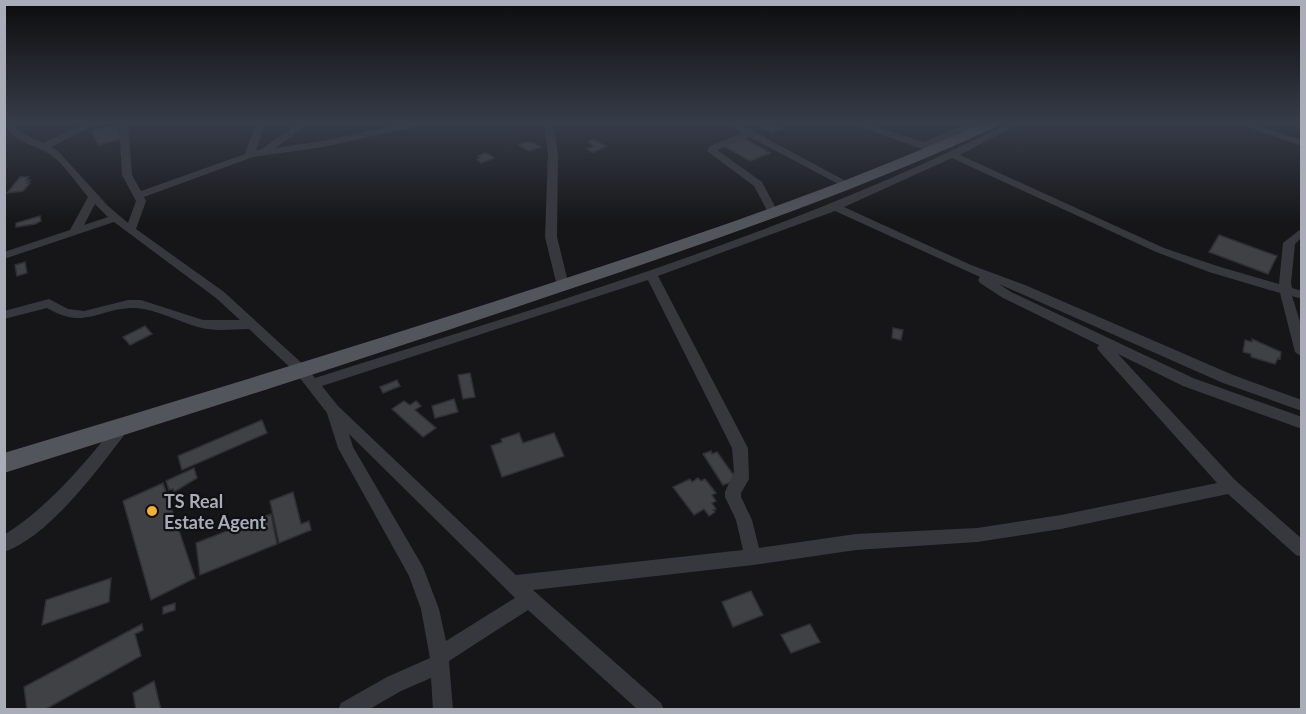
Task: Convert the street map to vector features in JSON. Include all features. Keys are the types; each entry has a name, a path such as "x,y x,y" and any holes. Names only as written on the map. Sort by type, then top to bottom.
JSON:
{"main road":[{"path":"4,463 123,426 306,377 774,214 922,156"}],"street":[{"path":"57,156 130,230 220,295 306,377 333,410 513,584 654,710"},
{"path":"126,156 127,174 131,185 139,195 141,207 130,230"},
{"path":"139,195 162,185 251,156"},
{"path":"553,156 551,237 562,286"},
{"path":"719,156 758,184 774,214"},
{"path":"794,156 850,186"},
{"path":"904,156 905,163"},
{"path":"306,377 651,274 836,207 927,156"},
{"path":"952,156 1160,250 1213,269 1302,294"},
{"path":"74,233 94,196"},
{"path":"836,207 967,268 1021,288 1228,379 1302,406"},
{"path":"4,256 116,218"},
{"path":"1302,231 1289,243 1286,290 1288,306 1302,352"},
{"path":"967,268 1007,295 1188,382 1302,423"},
{"path":"651,274 740,448 742,472 733,497 744,520 753,557"},
{"path":"4,315 49,303 64,312 84,315 134,304 202,324 251,325"},
{"path":"1094,338 1135,378 1231,487 1302,550"},
{"path":"333,410 346,448 417,573 430,609 439,660 443,710"},
{"path":"4,545 23,534 47,513 77,482 123,426"},
{"path":"513,584 753,557 856,542 1004,531 1231,487"},
{"path":"348,710 439,660 529,599"}],"building":[{"path":"478,156 494,158 481,163 477,159 480,158"},
{"path":"742,156 762,156 750,161"},
{"path":"20,177 29,177 26,180 30,180 27,183 30,183 23,191 7,193"},
{"path":"40,216 41,221 35,224 16,227 16,223"},
{"path":"1219,235 1277,256 1268,274 1209,252"},
{"path":"25,262 27,273 17,276 15,265"},
{"path":"145,326 152,334 130,345 123,337"},
{"path":"893,328 903,330 901,340 892,338"},
{"path":"1252,339 1281,352 1280,359 1278,358 1275,364 1251,357 1251,354 1243,352 1245,340 1252,342"},
{"path":"470,373 475,397 463,399 458,375"},
{"path":"397,380 400,386 383,393 380,387"},
{"path":"454,399 458,412 435,418 432,406"},
{"path":"404,401 410,405 416,401 421,406 415,410 436,428 423,437 392,409"},
{"path":"262,420 267,433 182,470 178,456"},
{"path":"519,433 523,443 554,433 564,456 502,477 491,446 502,442 501,439"},
{"path":"711,451 712,454 717,452 737,480 723,485 703,454"},
{"path":"194,468 197,478 174,492 173,489 169,490 166,481"},
{"path":"698,478 701,481 705,479 716,493 712,495 716,501 712,503 716,509 709,516 704,509 694,515 673,487"},
{"path":"163,483 195,578 151,600 123,501"},
{"path":"293,492 301,524 309,521 311,530 279,543 270,501"},
{"path":"271,514 277,544 200,575 196,543"},
{"path":"111,578 109,602 42,625 46,600"},
{"path":"751,591 763,615 733,627 722,602"},
{"path":"175,603 175,610 163,614 163,607"},
{"path":"142,624 143,630 135,634 141,656 44,710 27,710 24,687"},
{"path":"810,624 820,642 791,653 781,635"},
{"path":"154,681 161,710 136,710 133,693"}],"place":[{"name":"TS Real Estate Agent","path":"152,511"}]}
